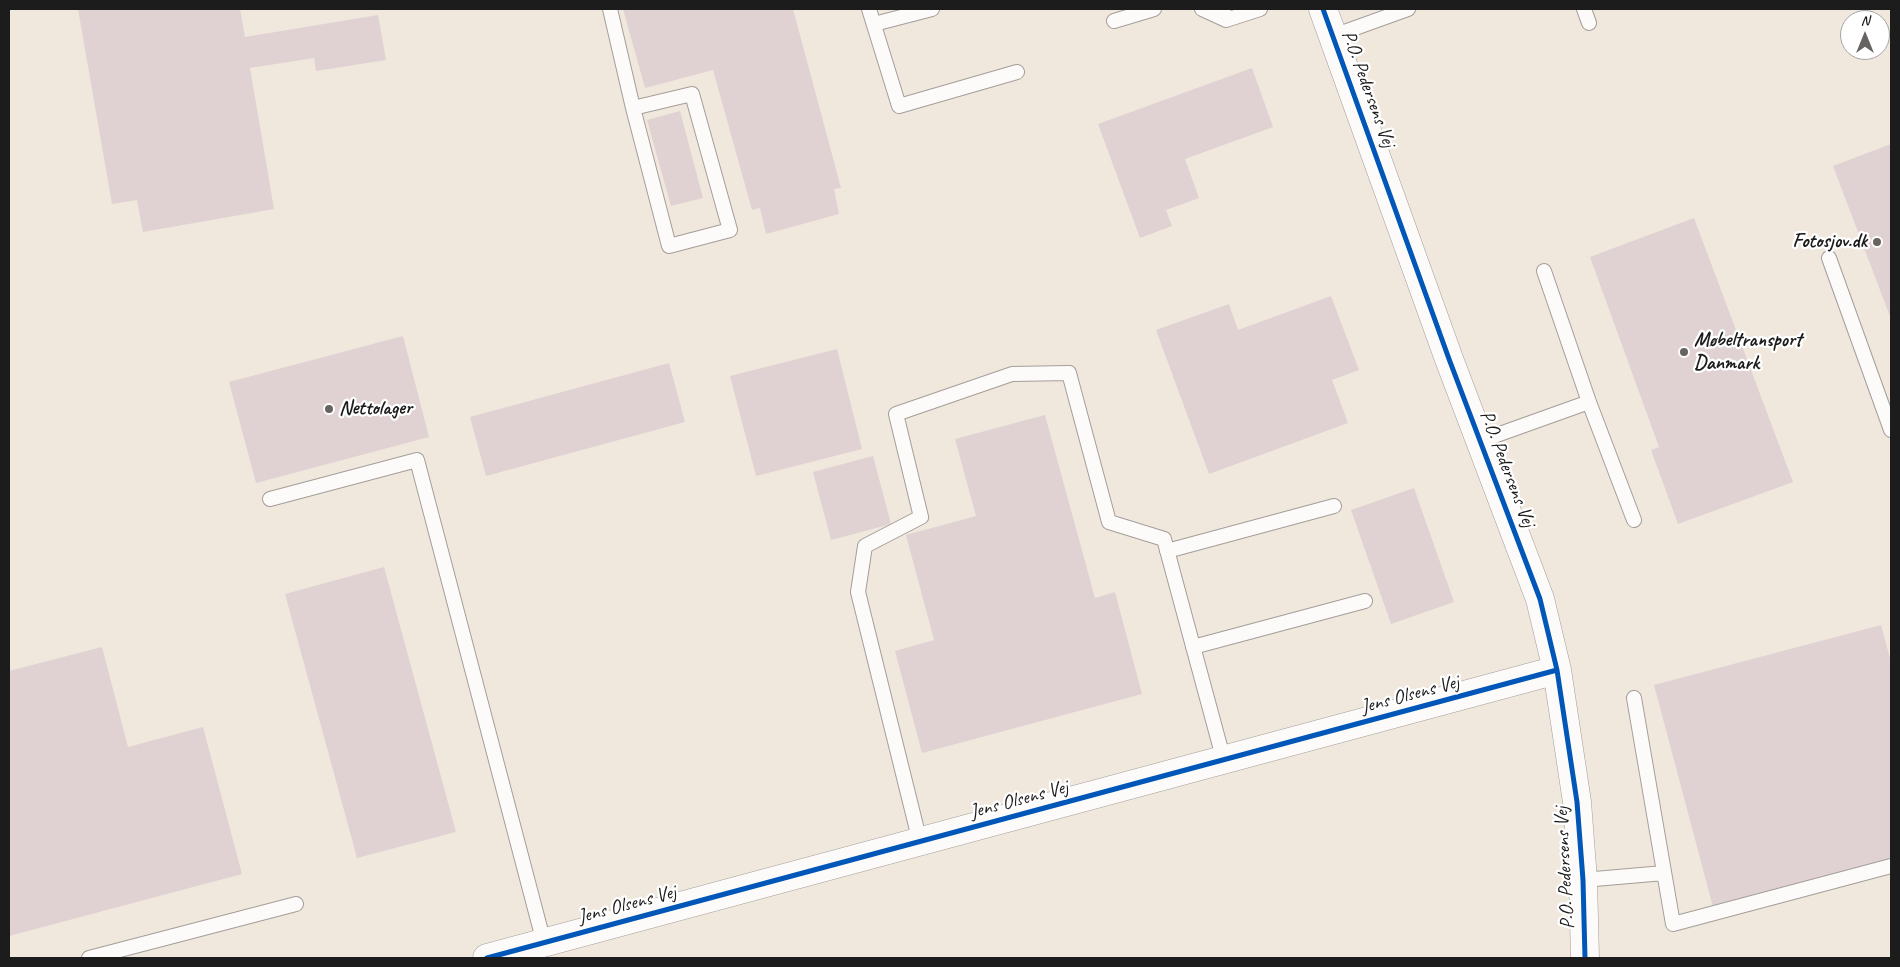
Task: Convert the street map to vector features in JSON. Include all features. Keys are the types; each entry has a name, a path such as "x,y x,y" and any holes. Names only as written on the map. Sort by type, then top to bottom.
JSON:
{"street":[{"name":"P.O. Pedersens Vej","path":"1322,9 1480,441 1540,599 1557,670 1577,802 1583,880 1585,958"},
{"name":"Jens Olsens Vej","path":"487,958 1557,670"}],"lane":[{"path":"610,9 634,108 668,246 730,230 692,94 634,108"},
{"path":"869,9 899,106 1017,72"},
{"path":"874,24 932,9"},
{"path":"1114,21 1154,9"},
{"path":"1202,9 1224,14 1260,9"},
{"path":"1333,36 1408,9"},
{"path":"1584,9 1590,23"},
{"path":"1829,258 1891,430"},
{"path":"1544,271 1634,520"},
{"path":"920,842 858,592 865,546 921,517 896,414 1012,374 1069,373 1110,522 1164,539 1224,761"},
{"path":"1480,441 1590,402"},
{"path":"270,499 417,460 544,943"},
{"path":"1167,551 1334,506"},
{"path":"1193,647 1365,601"},
{"path":"1634,698 1673,924 1891,866"},
{"path":"1583,880 1664,872"},
{"path":"89,958 296,904"}],"building":[{"path":"78,9 240,9 245,37 378,15 386,60 316,71 314,58 250,68 274,209 143,232 137,200 112,204"},
{"path":"623,9 793,9 841,188 834,189 839,214 766,234 760,208 752,210 713,70 645,88"},
{"path":"1252,68 1273,127 1185,159 1199,198 1166,210 1172,226 1140,238 1098,124"},
{"path":"680,111 703,198 671,206 647,120"},
{"name":"Fotosjov.dk","path":"1891,144 1891,319 1833,166"},
{"name":"Møbeltransport Danmark","path":"1694,218 1793,482 1678,524 1651,450 1659,447 1590,257"},
{"path":"1331,296 1359,370 1332,380 1348,423 1209,474 1156,330 1229,304 1238,330"},
{"name":"Nettolager","path":"403,336 429,437 256,483 229,382"},
{"path":"837,349 862,449 756,476 730,376"},
{"path":"669,363 685,422 486,476 470,417"},
{"path":"1045,415 1095,598 1115,592 1142,694 922,753 895,651 934,640 906,535 976,516 955,439"},
{"path":"873,456 891,524 831,540 813,472"},
{"path":"1414,488 1454,602 1391,624 1351,510"},
{"path":"384,567 456,832 357,858 285,594"},
{"path":"1881,625 1891,662 1891,860 1713,907 1654,685"},
{"path":"102,647 128,747 203,727 242,874 9,936 9,671"}],"cycle path":[{"path":"1323,9 1449,359 1540,599 1557,670 1577,802 1583,880 1585,958"},
{"path":"487,958 1557,670"}],"place":[{"name":"Fotosjov.dk","path":"1877,242"},
{"name":"Møbeltransport Danmark","path":"1684,352"},
{"name":"Nettolager","path":"329,409"}]}
